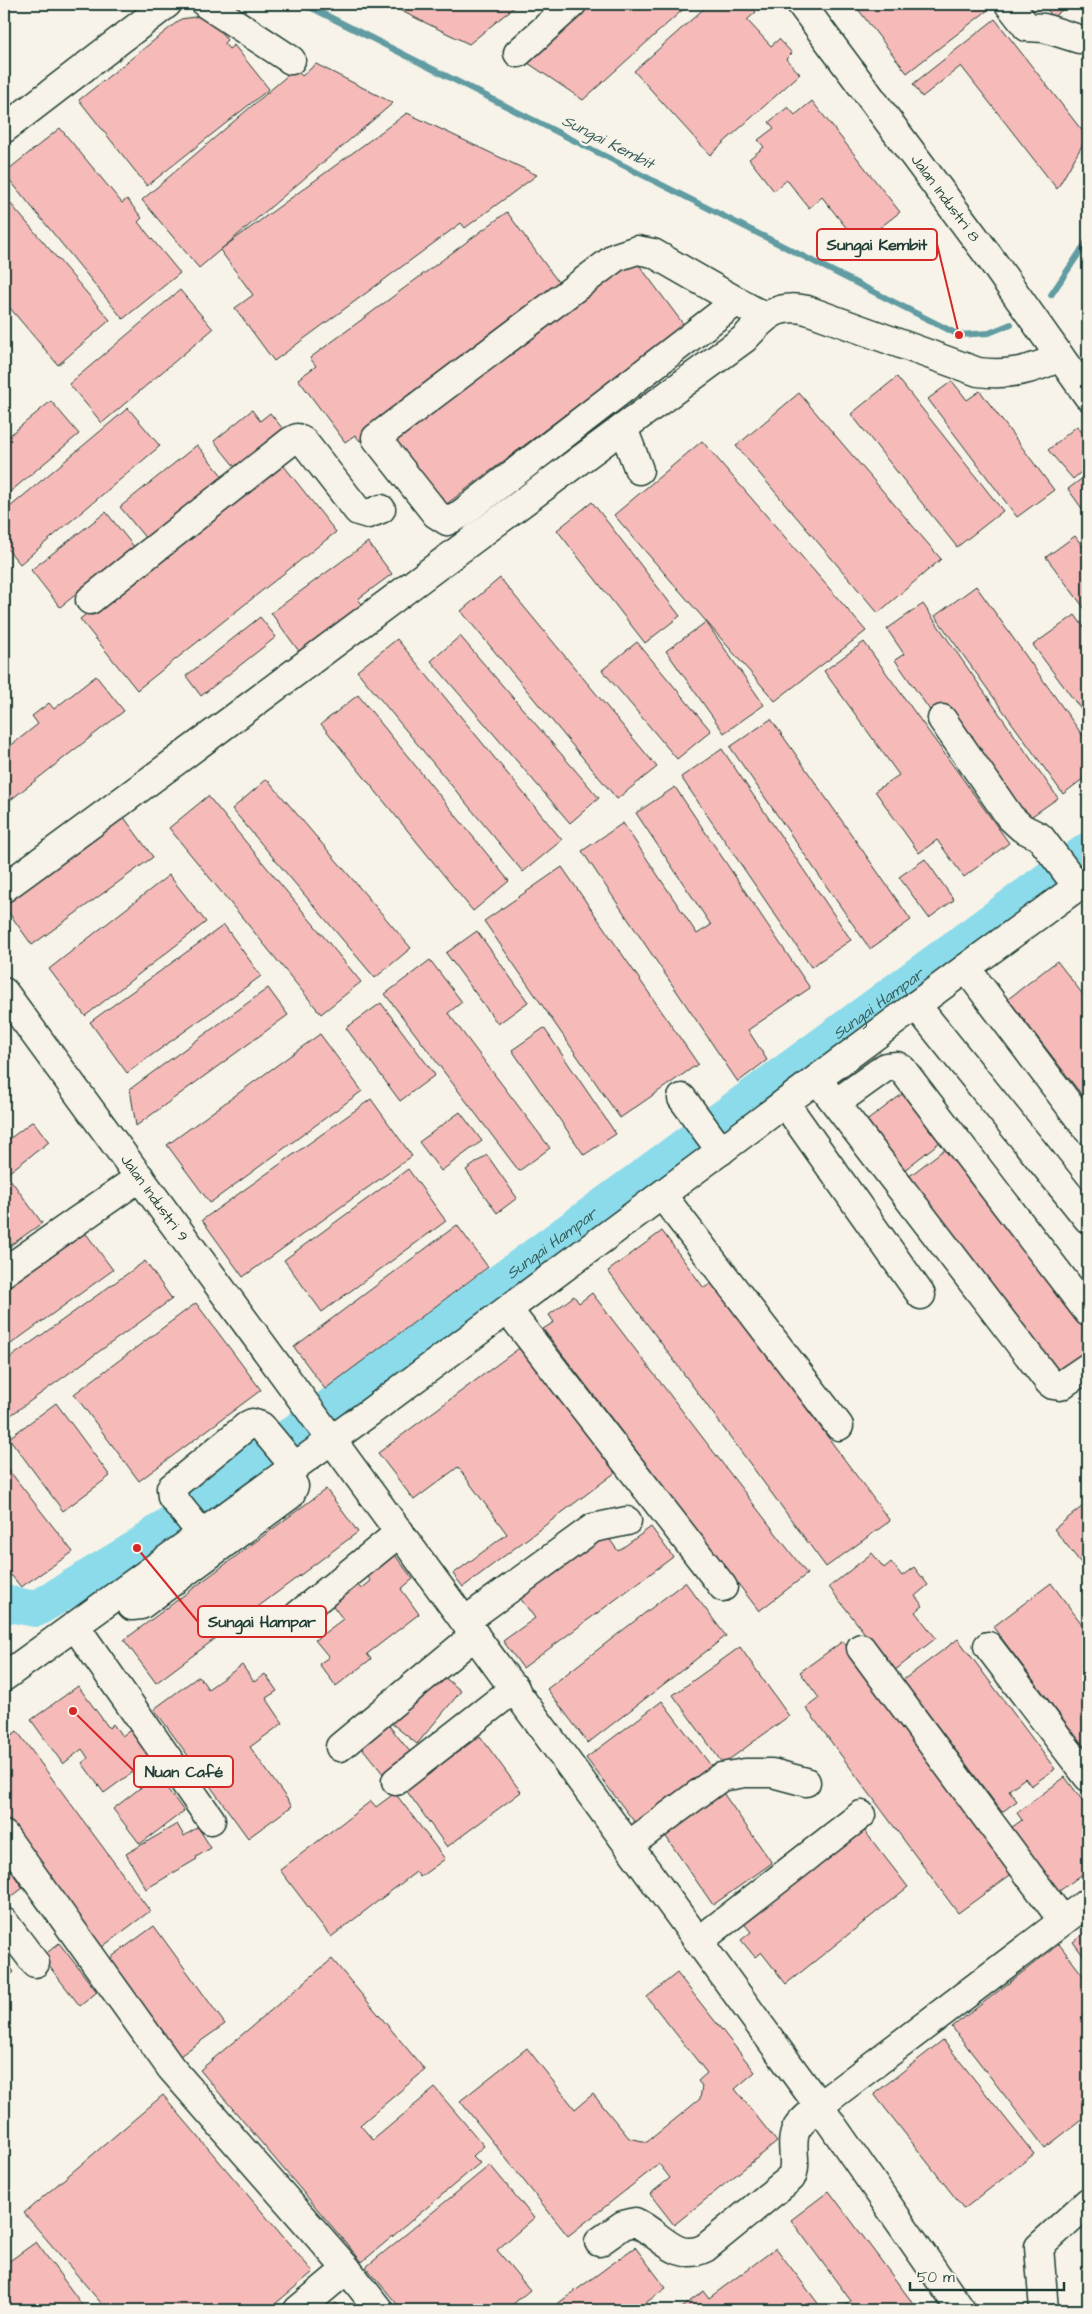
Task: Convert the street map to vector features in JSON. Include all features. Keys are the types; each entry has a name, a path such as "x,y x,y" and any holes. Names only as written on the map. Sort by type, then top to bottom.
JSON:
{"street":[{"path":"4,129 167,4"},
{"path":"206,4 290,60"},
{"path":"518,53 572,4"},
{"name":"Jalan Industri 8","path":"801,4 964,223 1088,396"},
{"path":"1009,4 1027,27 1044,28 1079,39"},
{"path":"737,301 461,514 447,520 436,514 376,438 616,257 637,250 653,253 737,301 765,318"},
{"path":"4,888 256,704 430,571 744,339 773,311 784,308 806,310 978,372 999,374 1021,372 1060,357"},
{"path":"623,428 639,470"},
{"path":"90,600 291,440 297,438 316,442 358,511 368,514 381,509"},
{"path":"4,1677 121,1593 198,1530 328,1435 508,1310 662,1195 712,1140 785,1103 1080,882 1055,858 1040,837 1022,828 1010,817 942,718"},
{"path":"966,968 1088,1130"},
{"name":"Jalan Industri 9","path":"4,992 819,2106 961,2310"},
{"path":"916,1005 1088,1219"},
{"path":"836,1103 886,1067 897,1066 902,1069 1088,1312"},
{"path":"818,1079 1048,1382 1053,1386 1060,1386 1088,1367"},
{"path":"682,1098 712,1140"},
{"path":"785,1103 921,1295"},
{"path":"4,1272 140,1177"},
{"path":"662,1195 839,1426"},
{"path":"508,1310 722,1587"},
{"path":"121,1593 132,1606 141,1605 290,1494 294,1486 288,1465 260,1426 252,1423 196,1466 171,1488 172,1497 198,1530"},
{"path":"340,1747 470,1628 593,1528 627,1521"},
{"path":"298,1615 400,1532"},
{"path":"74,1626 212,1820"},
{"path":"988,1646 1088,1777"},
{"path":"861,1648 1063,1921"},
{"path":"396,1781 515,1688"},
{"path":"629,1845 721,1777 745,1773 772,1773 806,1782"},
{"path":"699,1942 861,1816"},
{"path":"4,1835 171,2068 347,2269 379,2310"},
{"path":"599,2242 623,2225 635,2222 675,2249 685,2253 696,2253 705,2248 791,2178 794,2171 793,2143 796,2129 819,2106 1088,1902"},
{"path":"4,1922 35,1963"},
{"path":"1044,2310 1039,2247 1088,2202"},
{"path":"298,2310 347,2269"}],"building":[{"path":"387,4 518,4 469,44"},
{"path":"593,4 689,4 583,100 528,63"},
{"path":"709,4 748,4 756,12 747,20 771,46 779,39 792,53 786,59 800,74 710,155 634,71"},
{"path":"854,4 992,4 993,6 907,73"},
{"path":"1043,4 1070,4 1053,17"},
{"path":"1079,4 1088,4 1088,16"},
{"path":"201,16 207,23 212,20 227,40 224,43 229,49 234,45 269,89 147,186 79,100 181,19"},
{"path":"995,19 1087,137 1057,189 961,66 922,97 913,84"},
{"path":"316,64 393,103 199,268 142,200 295,69 302,76"},
{"path":"812,101 900,212 859,244 822,197 809,208 787,180 774,191 749,159 764,147 758,140 774,128 769,122 788,107 795,115"},
{"path":"407,113 537,175 465,228 461,223 274,361 235,308 253,295 220,250"},
{"path":"60,128 122,203 127,199 142,218 138,222 180,273 123,319 4,173"},
{"path":"4,196 110,320 58,365 4,301"},
{"path":"507,212 564,290 360,441 355,435 345,442 298,379 316,366 310,358"},
{"path":"633,257 684,325 444,506 393,438"},
{"path":"180,290 213,329 102,423 69,384"},
{"path":"897,377 1003,511 957,547 851,414"},
{"path":"952,381 967,400 980,391 1054,490 1017,517 928,399"},
{"path":"799,393 941,559 878,613 736,446"},
{"path":"51,401 79,434 4,497 4,440"},
{"path":"128,408 160,446 20,564 4,545 4,512"},
{"path":"252,410 260,421 270,413 283,429 235,467 214,441"},
{"path":"1077,426 1088,440 1088,466 1073,479 1048,450"},
{"path":"702,441 866,631 775,701 614,515"},
{"path":"197,445 224,478 147,540 120,507"},
{"path":"280,461 336,532 137,690 80,619"},
{"path":"1088,474 1088,517 1068,489"},
{"path":"592,502 680,616 645,643 557,530"},
{"path":"106,512 135,548 60,607 31,570"},
{"path":"1075,536 1088,554 1088,613 1046,557"},
{"path":"368,542 392,574 358,599 365,608 301,654 271,613"},
{"path":"500,578 657,767 617,799 461,611"},
{"path":"976,586 1088,743 1088,775 1063,794 935,616"},
{"path":"923,604 1058,798 1022,823 936,719 895,660 904,654 887,629"},
{"path":"1075,615 1088,633 1088,719 1033,645"},
{"path":"260,617 276,637 201,696 186,676"},
{"path":"706,622 764,705 724,733 666,651"},
{"path":"460,636 599,798 570,823 431,661"},
{"path":"397,639 562,840 523,872 357,671"},
{"path":"637,642 711,731 677,759 602,670"},
{"path":"864,642 1009,843 964,877 937,840 919,853 875,791 899,775 824,671"},
{"path":"96,676 124,711 4,805 4,751 38,724 32,716 49,703 54,709"},
{"path":"358,695 509,881 473,911 321,724"},
{"path":"771,719 911,920 870,949 730,747"},
{"path":"722,749 851,940 811,967 681,777"},
{"path":"267,779 411,948 375,978 232,809"},
{"path":"675,787 810,988 748,1030 767,1060 738,1082 582,851 623,823 697,934 711,925 636,813"},
{"path":"208,796 361,982 321,1014 169,828"},
{"path":"123,816 153,857 32,945 4,906 4,903"},
{"path":"925,859 954,900 929,918 899,877"},
{"path":"562,867 698,1064 620,1118 484,921"},
{"path":"169,875 206,922 85,1016 49,969"},
{"path":"224,925 261,976 127,1073 90,1022"},
{"path":"477,931 528,1002 498,1024 446,953"},
{"path":"430,960 462,1002 448,1013 550,1148 519,1171 385,994"},
{"path":"1057,961 1088,1001 1088,1103 1008,999"},
{"path":"268,988 288,1015 136,1126 130,1089"},
{"path":"381,1003 435,1075 400,1101 346,1028"},
{"path":"544,1028 616,1134 584,1155 512,1050"},
{"path":"320,1034 362,1091 210,1203 167,1145"},
{"path":"910,1088 945,1138 898,1175 860,1126"},
{"path":"371,1099 412,1156 243,1277 202,1220"},
{"path":"460,1112 482,1141 441,1171 419,1142"},
{"path":"33,1121 49,1142 4,1176 4,1143"},
{"path":"950,1145 1088,1326 1088,1357 1060,1379 907,1178"},
{"path":"487,1155 517,1198 497,1213 466,1170"},
{"path":"408,1169 446,1221 322,1312 284,1260"},
{"path":"10,1179 42,1223 4,1250 4,1184"},
{"path":"457,1225 488,1267 325,1389 294,1347"},
{"path":"81,1227 113,1270 4,1349 4,1283"},
{"path":"662,1231 704,1288 713,1282 890,1521 826,1567 608,1271"},
{"path":"145,1261 172,1299 4,1420 4,1362"},
{"path":"592,1293 807,1574 759,1611 543,1329 554,1322 549,1315 574,1296 579,1303"},
{"path":"196,1303 261,1390 139,1481 74,1394"},
{"path":"522,1346 616,1472 463,1587 453,1574 507,1534 458,1467 414,1500 378,1453"},
{"path":"56,1403 110,1476 63,1511 9,1438"},
{"path":"4,1464 73,1552 21,1587 12,1576 4,1574"},
{"path":"326,1489 358,1532 156,1683 124,1640"},
{"path":"1088,1502 1088,1572 1054,1529"},
{"path":"651,1527 673,1557 523,1668 503,1641 535,1618 517,1594 603,1530 618,1551"},
{"path":"391,1550 413,1579 401,1589 419,1614 367,1654 371,1659 336,1686 319,1664 329,1657 315,1640 343,1619 327,1598 353,1578 361,1589 371,1581 364,1571"},
{"path":"872,1553 884,1568 891,1562 902,1576 914,1567 928,1585 915,1596 923,1606 915,1612 936,1638 894,1671 829,1587"},
{"path":"685,1582 726,1636 588,1743 547,1689"},
{"path":"1051,1583 1088,1632 1088,1752 993,1627"},
{"path":"958,1639 1055,1769 1031,1786 1025,1778 1009,1790 1017,1801 1002,1812 903,1680"},
{"path":"843,1641 1013,1873 958,1913 806,1708 819,1698 800,1672"},
{"path":"740,1647 789,1716 723,1764 673,1695"},
{"path":"242,1665 254,1682 265,1674 277,1691 266,1698 283,1723 250,1747 292,1806 248,1838 154,1709 199,1676 208,1689"},
{"path":"443,1676 461,1691 417,1744 385,1718"},
{"path":"78,1686 109,1728 113,1724 122,1736 132,1729 152,1758 104,1793 82,1763 88,1758 82,1749 63,1764 31,1720"},
{"path":"662,1701 712,1767 636,1824 586,1758"},
{"path":"382,1717 411,1753 384,1775 355,1739"},
{"path":"17,1731 150,1911 102,1947 4,1814 4,1741"},
{"path":"480,1736 521,1792 447,1847 406,1790"},
{"path":"157,1775 184,1811 140,1844 113,1809"},
{"path":"1065,1777 1088,1808 1088,1870 1058,1892 1011,1828 1022,1820 1017,1813"},
{"path":"721,1790 772,1863 713,1905 662,1831"},
{"path":"395,1793 445,1859 420,1877 416,1872 331,1937 280,1870 371,1801 376,1807"},
{"path":"177,1824 184,1836 198,1827 211,1848 196,1857 197,1859 146,1889 126,1854"},
{"path":"860,1825 908,1887 786,1984 761,1952 755,1957 741,1940 751,1932 741,1920"},
{"path":"4,1861 23,1888 7,1900 4,1895"},
{"path":"154,1926 225,2024 177,2058 106,1961"},
{"path":"1088,1930 1088,1962 1073,1942"},
{"path":"59,1943 97,1992 80,2006 42,1957"},
{"path":"1059,1944 1088,1982 1088,2115 1045,2148 952,2027"},
{"path":"4,1958 14,1972 4,1980"},
{"path":"332,1959 425,2070 360,2125 373,2140 435,2088 484,2146 473,2156 480,2163 362,2262 200,2070"},
{"path":"677,1973 755,2072 735,2089 777,2142 674,2225 650,2194 670,2178 659,2164 568,2236 460,2101 527,2048 575,2109 593,2094 629,2138 647,2142 700,2099 702,2086 698,2081 707,2073 647,1997"},
{"path":"943,2040 1034,2154 964,2209 874,2094"},
{"path":"163,2095 313,2272 268,2310 107,2310 24,2213"},
{"path":"490,2165 534,2218 497,2250 530,2290 506,2310 402,2310 366,2267"},
{"path":"829,2191 918,2310 839,2310 851,2301 791,2220"},
{"path":"36,2242 86,2310 4,2310 4,2265"},
{"path":"635,2247 666,2288 636,2310 549,2310"},
{"path":"776,2248 823,2310 678,2310 704,2291 709,2298"},
{"path":"336,2303 342,2310 328,2310"}],"waterway":[{"name":"Sungai Kembit","path":"304,4 959,335 989,333 1011,324"},
{"name":"Sungai Kembit","path":"1051,295 1088,240"},
{"name":"Sungai Hampar","path":"4,1603 36,1609 137,1548 1088,850"}],"place":[{"name":"Sungai Kembit","path":"959,335"},
{"name":"Sungai Hampar","path":"137,1548"},
{"name":"Nuan Café","path":"73,1711"}]}
